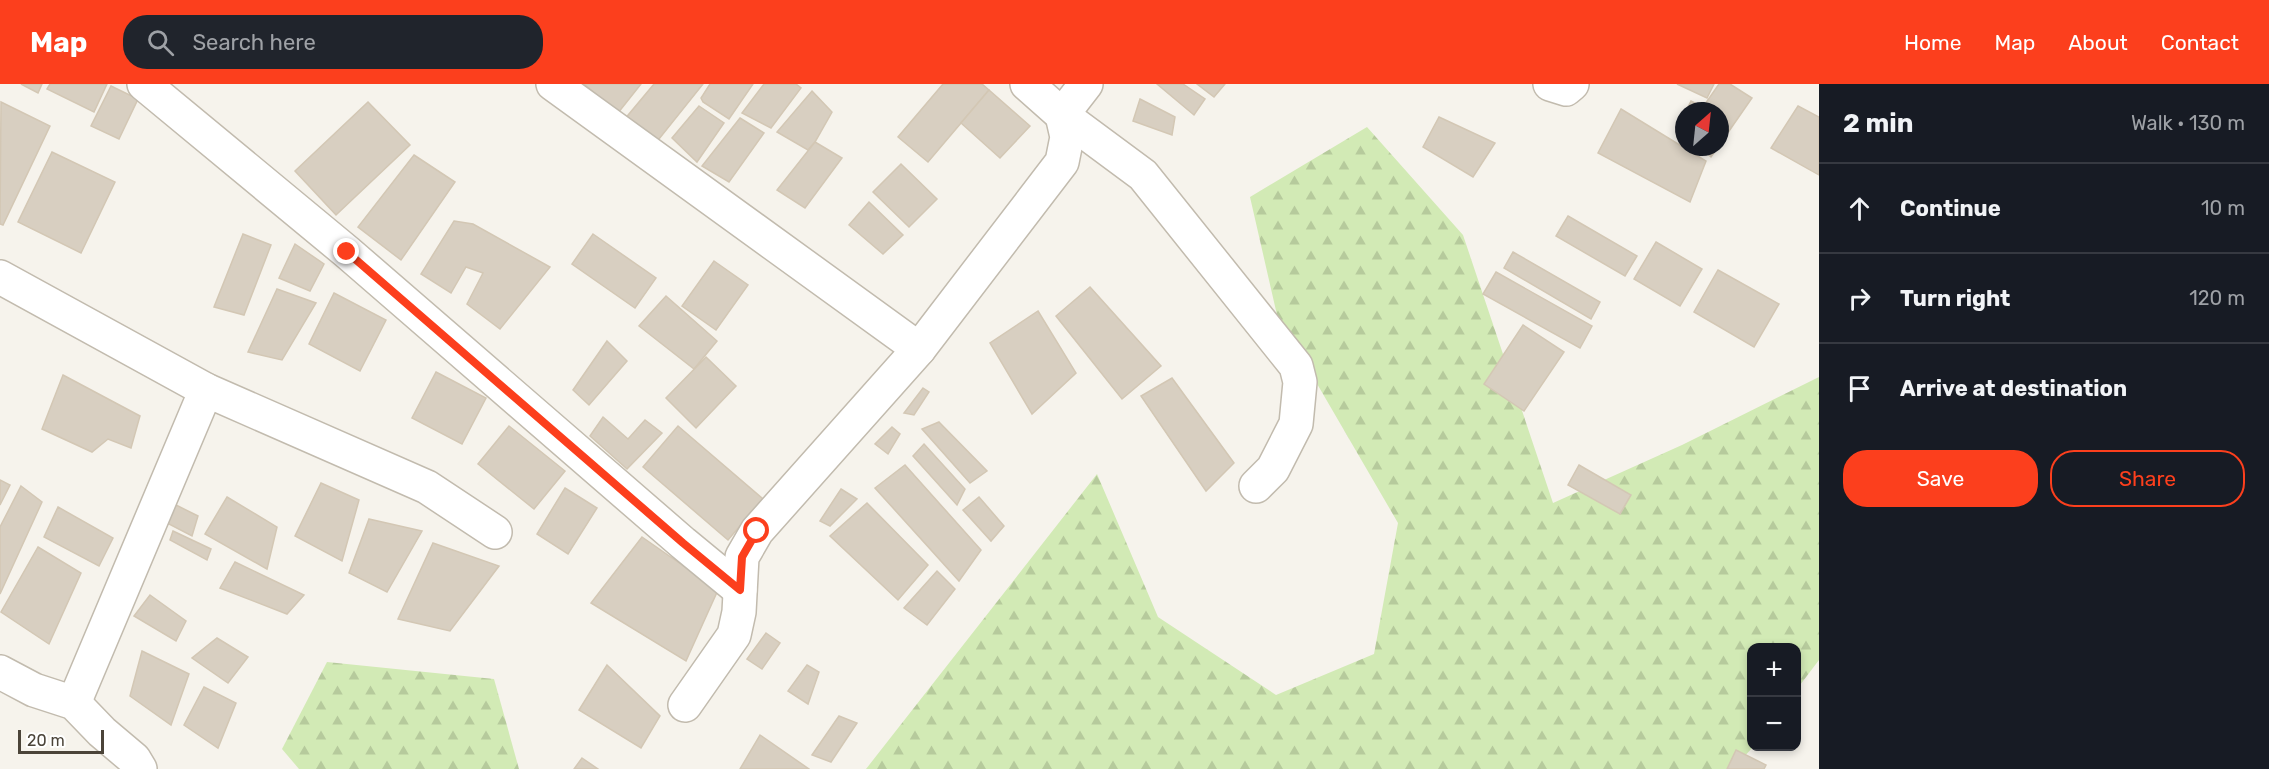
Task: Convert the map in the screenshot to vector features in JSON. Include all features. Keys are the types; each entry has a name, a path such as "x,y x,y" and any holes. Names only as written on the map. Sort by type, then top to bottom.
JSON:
{"street":[{"path":"144,84 347,252 740,590"},
{"path":"553,84 919,349"},
{"path":"1027,84 1062,115 1143,175 1296,366 1300,382 1296,424 1273,469 1256,486"},
{"path":"1062,115 1086,84"},
{"path":"1550,84 1566,89 1572,84"},
{"path":"685,705 734,635 739,612 742,557 757,531 919,349 1062,162 1067,137 1062,115"},
{"path":"0,277 206,390 427,488 495,532"},
{"path":"74,703 206,390"},
{"path":"0,672 34,690 74,703 102,732 134,759 140,769"}],"green space":[{"path":"1367,127 1463,235 1553,503 1682,445 1819,377 1819,660 1801,684 1801,643 1747,643 1747,751 1749,751 1733,769 866,769 1097,474 1158,617 1276,695 1374,654 1398,523 1277,315 1250,197"},
{"path":"327,662 494,679 519,769 299,769 282,749"}],"building":[{"path":"21,84 42,84 38,93"},
{"path":"50,84 107,84 94,112 47,89"},
{"path":"584,84 641,84 618,113"},
{"path":"654,84 703,84 655,144 624,120"},
{"path":"710,84 753,84 729,119 703,102 701,98"},
{"path":"764,84 796,84 801,88 771,128 742,113"},
{"path":"943,84 982,84 989,90 928,162 898,137"},
{"path":"1157,84 1183,84 1205,99 1194,115"},
{"path":"1197,84 1225,84 1214,97"},
{"path":"1677,84 1714,84 1707,98"},
{"path":"1719,84 1730,84 1752,98 1729,131 1729,102 1706,102"},
{"path":"111,86 138,99 119,139 91,126"},
{"path":"989,90 1030,126 1000,158 961,123"},
{"path":"812,91 832,112 808,150 777,132"},
{"path":"1140,99 1175,117 1172,135 1133,121"},
{"path":"1,102 50,126 3,225 0,224"},
{"path":"368,102 410,145 336,215 295,171"},
{"path":"699,106 724,123 697,162 672,138"},
{"path":"1798,106 1819,117 1819,175 1771,148"},
{"path":"1621,109 1675,142 1675,156 1698,156 1706,161 1690,202 1598,153"},
{"path":"1439,117 1495,143 1473,177 1423,147"},
{"path":"740,118 764,133 729,182 702,166"},
{"path":"815,142 842,158 805,208 777,190"},
{"path":"52,152 115,182 81,253 18,222"},
{"path":"414,155 455,182 401,260 358,227"},
{"path":"901,164 937,199 909,227 873,192"},
{"path":"869,202 903,235 883,254 849,225"},
{"path":"1568,216 1637,256 1625,276 1556,236"},
{"path":"454,221 473,224 550,267 500,329 467,304 483,273 466,267 451,293 421,274"},
{"path":"243,234 271,245 244,315 214,307"},
{"path":"593,234 656,278 635,308 572,264"},
{"path":"1656,242 1702,269 1680,306 1634,279"},
{"path":"295,244 324,264 310,291 279,278"},
{"path":"1513,252 1600,302 1591,319 1504,268"},
{"path":"714,261 748,285 716,330 682,306"},
{"path":"1718,270 1779,304 1754,347 1694,312"},
{"path":"1496,272 1592,326 1580,348 1483,294"},
{"path":"1090,287 1161,366 1122,399 1056,316"},
{"path":"277,289 316,303 282,360 248,352"},
{"path":"334,293 386,320 360,371 309,344"},
{"path":"666,296 717,341 694,369 639,326"},
{"path":"1038,311 1076,373 1032,414 990,343"},
{"path":"1523,325 1564,352 1524,411 1484,384"},
{"path":"607,341 627,361 589,405 573,390"},
{"path":"706,357 736,386 696,428 666,398"},
{"path":"436,372 486,398 462,444 412,418"},
{"path":"63,375 140,416 131,448 108,439 92,452 42,429"},
{"path":"1172,378 1234,463 1206,491 1141,396"},
{"path":"923,388 929,392 914,415 904,413"},
{"path":"603,417 628,439 645,420 662,433 627,469 590,436"},
{"path":"939,422 987,471 970,483 922,429"},
{"path":"509,426 565,471 534,509 478,464"},
{"path":"678,426 763,499 728,540 643,467"},
{"path":"892,427 900,434 888,454 875,444"},
{"path":"924,444 965,489 957,505 913,456"},
{"path":"905,465 981,550 959,581 875,488"},
{"path":"1579,465 1631,495 1620,514 1568,485"},
{"path":"0,480 10,485 0,505"},
{"path":"321,483 359,500 342,561 295,536"},
{"path":"21,486 42,502 0,594 0,527"},
{"path":"565,488 597,508 568,554 537,534"},
{"path":"841,489 857,499 830,526 820,521"},
{"path":"227,497 277,527 267,569 205,534"},
{"path":"979,497 1004,526 991,541 963,510"},
{"path":"867,503 928,565 898,600 830,536"},
{"path":"174,504 198,516 192,536 165,522"},
{"path":"58,507 113,538 99,566 44,537"},
{"path":"369,519 422,531 387,592 349,573"},
{"path":"173,531 211,549 207,560 170,540"},
{"path":"642,537 718,590 686,661 591,603"},
{"path":"433,543 499,566 450,631 398,619"},
{"path":"38,547 81,573 49,644 1,612"},
{"path":"235,562 304,595 287,614 220,588"},
{"path":"937,571 955,589 927,625 904,608"},
{"path":"150,595 186,621 176,641 134,616"},
{"path":"766,633 780,643 762,669 747,659"},
{"path":"217,638 248,657 228,683 192,658"},
{"path":"142,651 189,674 171,725 130,696"},
{"path":"607,665 660,716 641,748 579,710"},
{"path":"807,665 819,672 808,704 788,691"},
{"path":"204,687 236,703 218,748 184,725"},
{"path":"839,716 857,723 831,762 812,755"},
{"path":"760,735 809,769 740,769"},
{"path":"1736,750 1766,765 1764,769 1727,769"},
{"path":"582,758 598,769 574,769"}],"route":[{"path":"347,252 740,590 742,557 757,531"}]}
